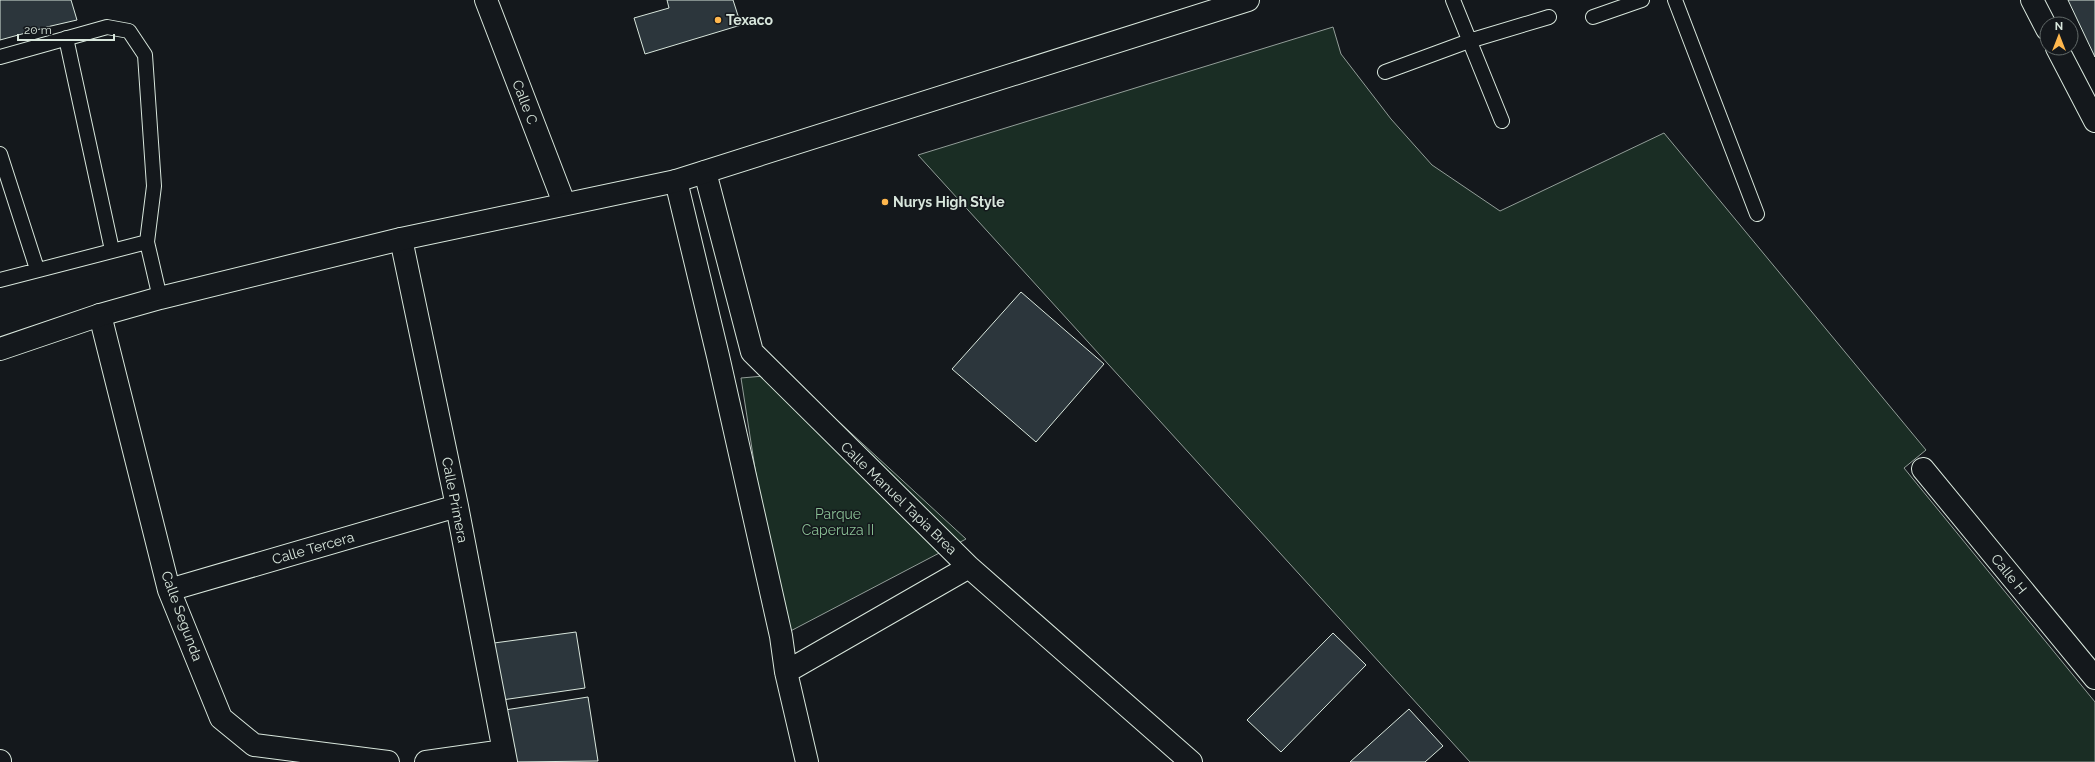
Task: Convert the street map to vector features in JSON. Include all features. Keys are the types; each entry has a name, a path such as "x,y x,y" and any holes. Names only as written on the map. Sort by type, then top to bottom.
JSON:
{"street":[{"name":"Calle C","path":"486,0 564,203"},
{"path":"0,349 100,315 160,298 401,240 564,203 676,181 1248,0"},
{"path":"2032,0 2040,16"},
{"path":"2061,56 2095,121"},
{"path":"705,172 752,352 718,356"},
{"path":"676,181 718,356 780,636 786,672 807,762"},
{"name":"Calle Primera","path":"401,240 457,506 505,756"},
{"name":"Calle Segunda","path":"100,315 169,590 221,718 254,745 388,762"},
{"name":"Calle Manuel Tapia Brea","path":"752,352 969,567 1191,762"},
{"name":"Calle H","path":"1923,469 2091,664"},
{"name":"Calle Tercera","path":"169,590 457,506"},
{"path":"786,672 969,567"},
{"path":"426,762 505,756"}],"lane":[{"path":"1453,0 1502,121"},
{"path":"1593,17 1642,0"},
{"path":"1675,0 1758,214"},
{"path":"1385,72 1469,41 1549,17"},
{"path":"0,57 107,27 129,31 145,55 154,186 147,242 160,298"},
{"path":"66,38 112,250"},
{"path":"0,154 38,269"},
{"path":"0,280 147,242"}],"green space":[{"path":"1333,27 1341,54 1391,119 1432,165 1500,211 1664,133 1926,450 1904,468 2095,702 2095,762 1470,762 918,155"},
{"name":"Parque Caperuza II","path":"787,374 966,539 781,636 741,378"}],"building":[{"path":"0,0 71,0 77,20 0,40"},
{"path":"667,0 733,0 741,25 645,54 634,18 669,8"},
{"path":"2068,0 2095,0 2095,57 2079,23 2079,16 2076,16"},
{"path":"1021,292 1104,364 1036,442 952,369"},
{"path":"576,632 585,688 502,700 494,643"},
{"path":"1333,633 1366,665 1281,752 1247,720"},
{"path":"588,697 598,761 513,762 505,710"},
{"path":"1409,709 1443,746 1425,762 1350,762"}],"place":[{"name":"Texaco","path":"718,20"},
{"name":"Nurys High Style","path":"885,202"}]}
